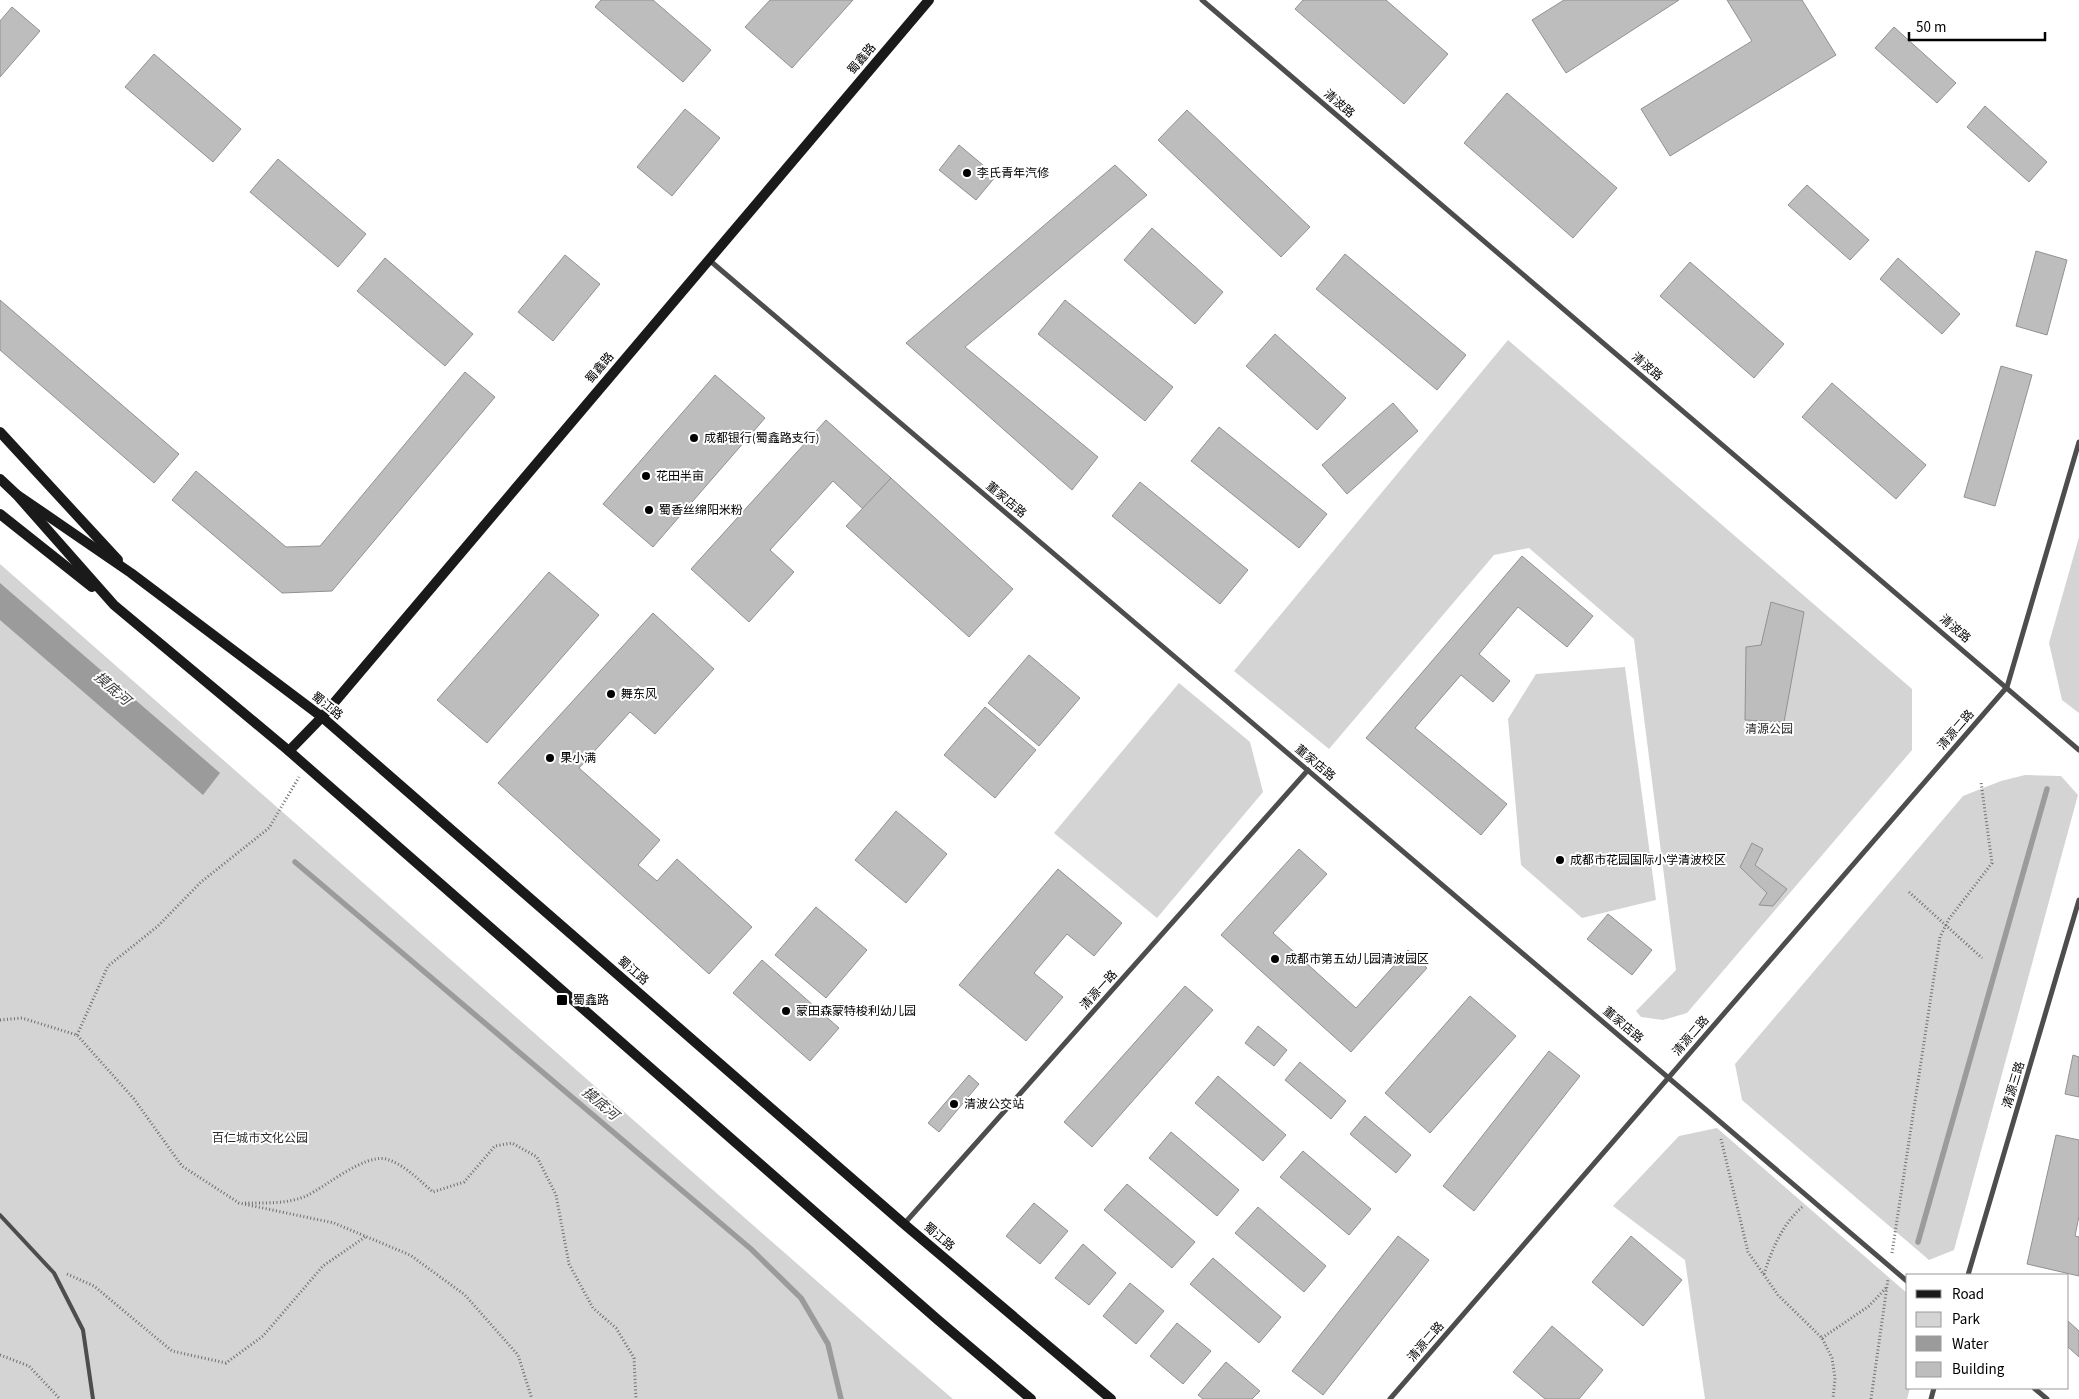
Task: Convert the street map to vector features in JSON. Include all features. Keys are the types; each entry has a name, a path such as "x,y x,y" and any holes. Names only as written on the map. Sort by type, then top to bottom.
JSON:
{"street":[{"name":"蜀鑫路","path":"289,751 322,717 929,0"},
{"name":"清波路","path":"1202,0 2079,750"},
{"name":"董家店路","path":"708,259 1906,1280"},
{"name":"蜀江路","path":"0,432 131,573"},
{"path":"2007,687 2079,442"},
{"name":"蜀江路","path":"0,479 16,494 114,605"},
{"name":"蜀江路","path":"16,494 131,573 322,717 904,1224 1111,1399"},
{"name":"蜀江路","path":"0,514 114,605 289,751 930,1314 1031,1399"},
{"name":"清源二路","path":"1390,1399 2007,687"},
{"name":"清源一路","path":"904,1224 1308,770"},
{"name":"清源三路","path":"1968,1274 2079,900"},
{"path":"2035,1389 2047,1399"}],"lane":[{"path":"0,1215 54,1273 83,1330 93,1399"}],"path":[{"path":"77,1035 108,966 158,926 201,882 269,828 305,766"},
{"path":"1871,1399 1886,1288 1940,937 1945,926 1992,863 1981,782"},
{"path":"1909,892 1982,958"},
{"path":"0,1020 22,1018 77,1035 134,1099 182,1166 239,1203 334,1223 410,1255 466,1295 518,1355 532,1399"},
{"path":"1717,1119 1748,1252 1778,1295 1822,1338 1832,1358 1835,1378 1832,1399"},
{"path":"239,1203 270,1203 304,1197 367,1161 385,1159 401,1166 434,1192 464,1182 496,1146 512,1143 537,1157 556,1195 569,1264 592,1308 616,1328 634,1358 636,1399"},
{"path":"1764,1275 1781,1233 1792,1216 1811,1199"},
{"path":"46,1264 94,1286 172,1351 226,1363 263,1336 323,1266 366,1237"},
{"path":"1822,1338 1869,1306 1886,1288"},
{"path":"0,1355 29,1366 60,1399"}],"green space":[{"name":"清源公园","path":"1508,340 1912,689 1912,750 1687,1013 1663,1020 1641,1017 1636,1011 1676,970 1634,639 1529,548 1494,555 1329,749 1234,671"},
{"path":"2079,537 2079,713 2062,700 2049,643"},
{"name":"百仁城市文化公园","path":"0,564 884,1340 953,1399 0,1399"},
{"path":"1625,667 1656,900 1582,918 1521,865 1508,719 1536,674"},
{"path":"1179,683 1250,742 1263,792 1157,918 1054,833"},
{"path":"2025,775 2061,776 2078,795 1954,1250 1929,1260 1742,1100 1735,1064 1963,796 2001,781"},
{"path":"1717,1128 1906,1292 1906,1389 1910,1389 1907,1399 1705,1399 1685,1260 1613,1206 1679,1136"}],"water":[{"path":"0,583 220,773 203,795 0,620"}],"building":[{"path":"601,0 653,0 711,50 683,82 595,7"},
{"path":"770,0 853,0 792,68 745,27"},
{"path":"1303,0 1386,0 1448,54 1404,104 1295,9"},
{"path":"1564,0 1679,0 1566,73 1532,20"},
{"path":"1727,0 1802,0 1836,55 1670,156 1641,109 1752,41"},
{"path":"12,7 40,31 0,77 0,21"},
{"path":"1894,27 1956,83 1937,103 1875,48"},
{"path":"154,54 241,129 213,162 125,87"},
{"path":"1507,93 1617,188 1573,238 1464,143"},
{"path":"1985,106 2047,162 2029,182 1967,127"},
{"path":"685,109 720,138 672,196 637,167"},
{"path":"1187,110 1310,227 1281,257 1158,140"},
{"name":"李氏青年汽修","path":"959,145 996,176 976,200 939,170"},
{"path":"278,159 366,234 338,267 250,192"},
{"path":"1115,165 1147,195 965,347 1098,457 1072,490 906,343"},
{"path":"1807,185 1869,240 1850,260 1788,205"},
{"path":"1152,228 1223,292 1195,324 1124,260"},
{"path":"2036,251 2067,260 2047,335 2016,326"},
{"path":"1345,254 1466,355 1437,390 1316,289"},
{"path":"565,255 600,284 553,341 518,312"},
{"path":"385,258 473,334 445,366 357,291"},
{"path":"1898,258 1960,314 1942,334 1880,279"},
{"path":"1690,262 1784,344 1754,378 1660,296"},
{"path":"0,300 179,454 154,483 0,350"},
{"path":"1065,300 1173,387 1145,421 1038,334"},
{"path":"1275,334 1346,398 1317,430 1246,366"},
{"path":"2001,366 2032,375 1995,506 1964,497"},
{"path":"465,372 495,397 332,591 282,593 172,500 196,471 286,547 320,546"},
{"path":"715,375 765,418 653,547 603,504"},
{"path":"1832,383 1926,465 1896,499 1802,417"},
{"path":"1393,403 1418,431 1347,494 1322,465"},
{"path":"826,420 891,478 863,509 833,481 770,550 794,572 749,622 691,569"},
{"path":"1219,427 1327,514 1299,548 1191,461"},
{"path":"891,478 1013,589 969,637 846,526"},
{"path":"1140,482 1248,570 1220,604 1112,516"},
{"path":"1522,556 1593,616 1567,647 1518,607 1479,654 1510,681 1493,702 1461,675 1415,728 1507,804 1481,835 1366,738"},
{"path":"549,572 599,615 487,743 437,700"},
{"path":"1771,602 1804,612 1784,722 1745,720 1746,647 1761,645"},
{"path":"653,613 714,669 655,734 630,712 579,768 660,840 638,865 657,881 677,859 752,927 709,974 498,783"},
{"path":"1029,655 1080,698 1039,746 988,703"},
{"path":"985,707 1036,750 995,798 944,755"},
{"path":"896,811 947,854 906,903 855,860"},
{"path":"1752,843 1763,849 1755,865 1787,889 1773,906 1759,905 1767,893 1740,867"},
{"name":"成都市第五幼儿园清波园区","path":"1299,849 1327,874 1273,933 1356,1008 1408,950 1427,968 1351,1052 1221,935"},
{"path":"1058,869 1122,923 1094,956 1067,934 1034,973 1063,997 1026,1041 959,985"},
{"path":"816,907 867,950 826,998 775,955"},
{"path":"1608,914 1652,950 1632,975 1587,939"},
{"name":"蒙田森蒙特梭利幼儿园","path":"762,960 839,1028 810,1061 733,993"},
{"path":"1185,986 1213,1010 1092,1147 1064,1122"},
{"path":"1470,996 1516,1036 1430,1133 1385,1093"},
{"path":"1258,1026 1287,1050 1274,1066 1245,1043"},
{"path":"1549,1051 1580,1076 1474,1211 1443,1186"},
{"path":"2073,1055 2079,1057 2079,1097 2065,1094"},
{"path":"1300,1062 1346,1101 1331,1119 1285,1080"},
{"name":"清波公交站","path":"969,1075 979,1084 939,1132 928,1123"},
{"path":"1218,1076 1286,1135 1263,1161 1195,1103"},
{"path":"1365,1116 1411,1155 1396,1173 1350,1134"},
{"path":"1171,1132 1239,1190 1217,1216 1149,1158"},
{"path":"2056,1135 2079,1140 2079,1216 2075,1236 2079,1237 2079,1276 2027,1264"},
{"path":"1303,1151 1371,1209 1349,1235 1280,1177"},
{"path":"1127,1184 1195,1242 1172,1268 1104,1210"},
{"path":"1034,1203 1068,1231 1040,1264 1006,1236"},
{"path":"1258,1207 1326,1266 1304,1292 1235,1233"},
{"path":"1398,1236 1429,1260 1323,1395 1292,1371"},
{"path":"1631,1236 1682,1280 1643,1326 1592,1282"},
{"path":"1083,1244 1116,1273 1089,1305 1055,1278"},
{"path":"1213,1258 1281,1317 1259,1343 1190,1284"},
{"path":"1130,1283 1164,1311 1136,1344 1103,1316"},
{"path":"2069,1322 2079,1331 2079,1357 2069,1348"},
{"path":"1177,1323 1211,1351 1183,1384 1150,1356"},
{"path":"1552,1326 1603,1370 1579,1399 1545,1399 1513,1372"},
{"path":"1226,1362 1260,1391 1252,1399 1203,1399 1198,1395"}],"waterway":[{"path":"1918,1242 2047,789"},
{"name":"摸底河","path":"295,862 751,1249 801,1298 828,1344 841,1399"}],"place":[{"name":"李氏青年汽修","path":"967,173"},
{"name":"成都银行(蜀鑫路支行)","path":"694,438"},
{"name":"花田半亩","path":"646,476"},
{"name":"蜀香丝绵阳米粉","path":"649,510"},
{"name":"舞东风","path":"611,694"},
{"name":"果小满","path":"550,758"},
{"name":"成都市花园国际小学清波校区","path":"1560,860"},
{"name":"成都市第五幼儿园清波园区","path":"1275,959"},
{"name":"蜀鑫路","path":"562,1000"},
{"name":"蒙田森蒙特梭利幼儿园","path":"786,1011"},
{"name":"清波公交站","path":"954,1104"}]}
